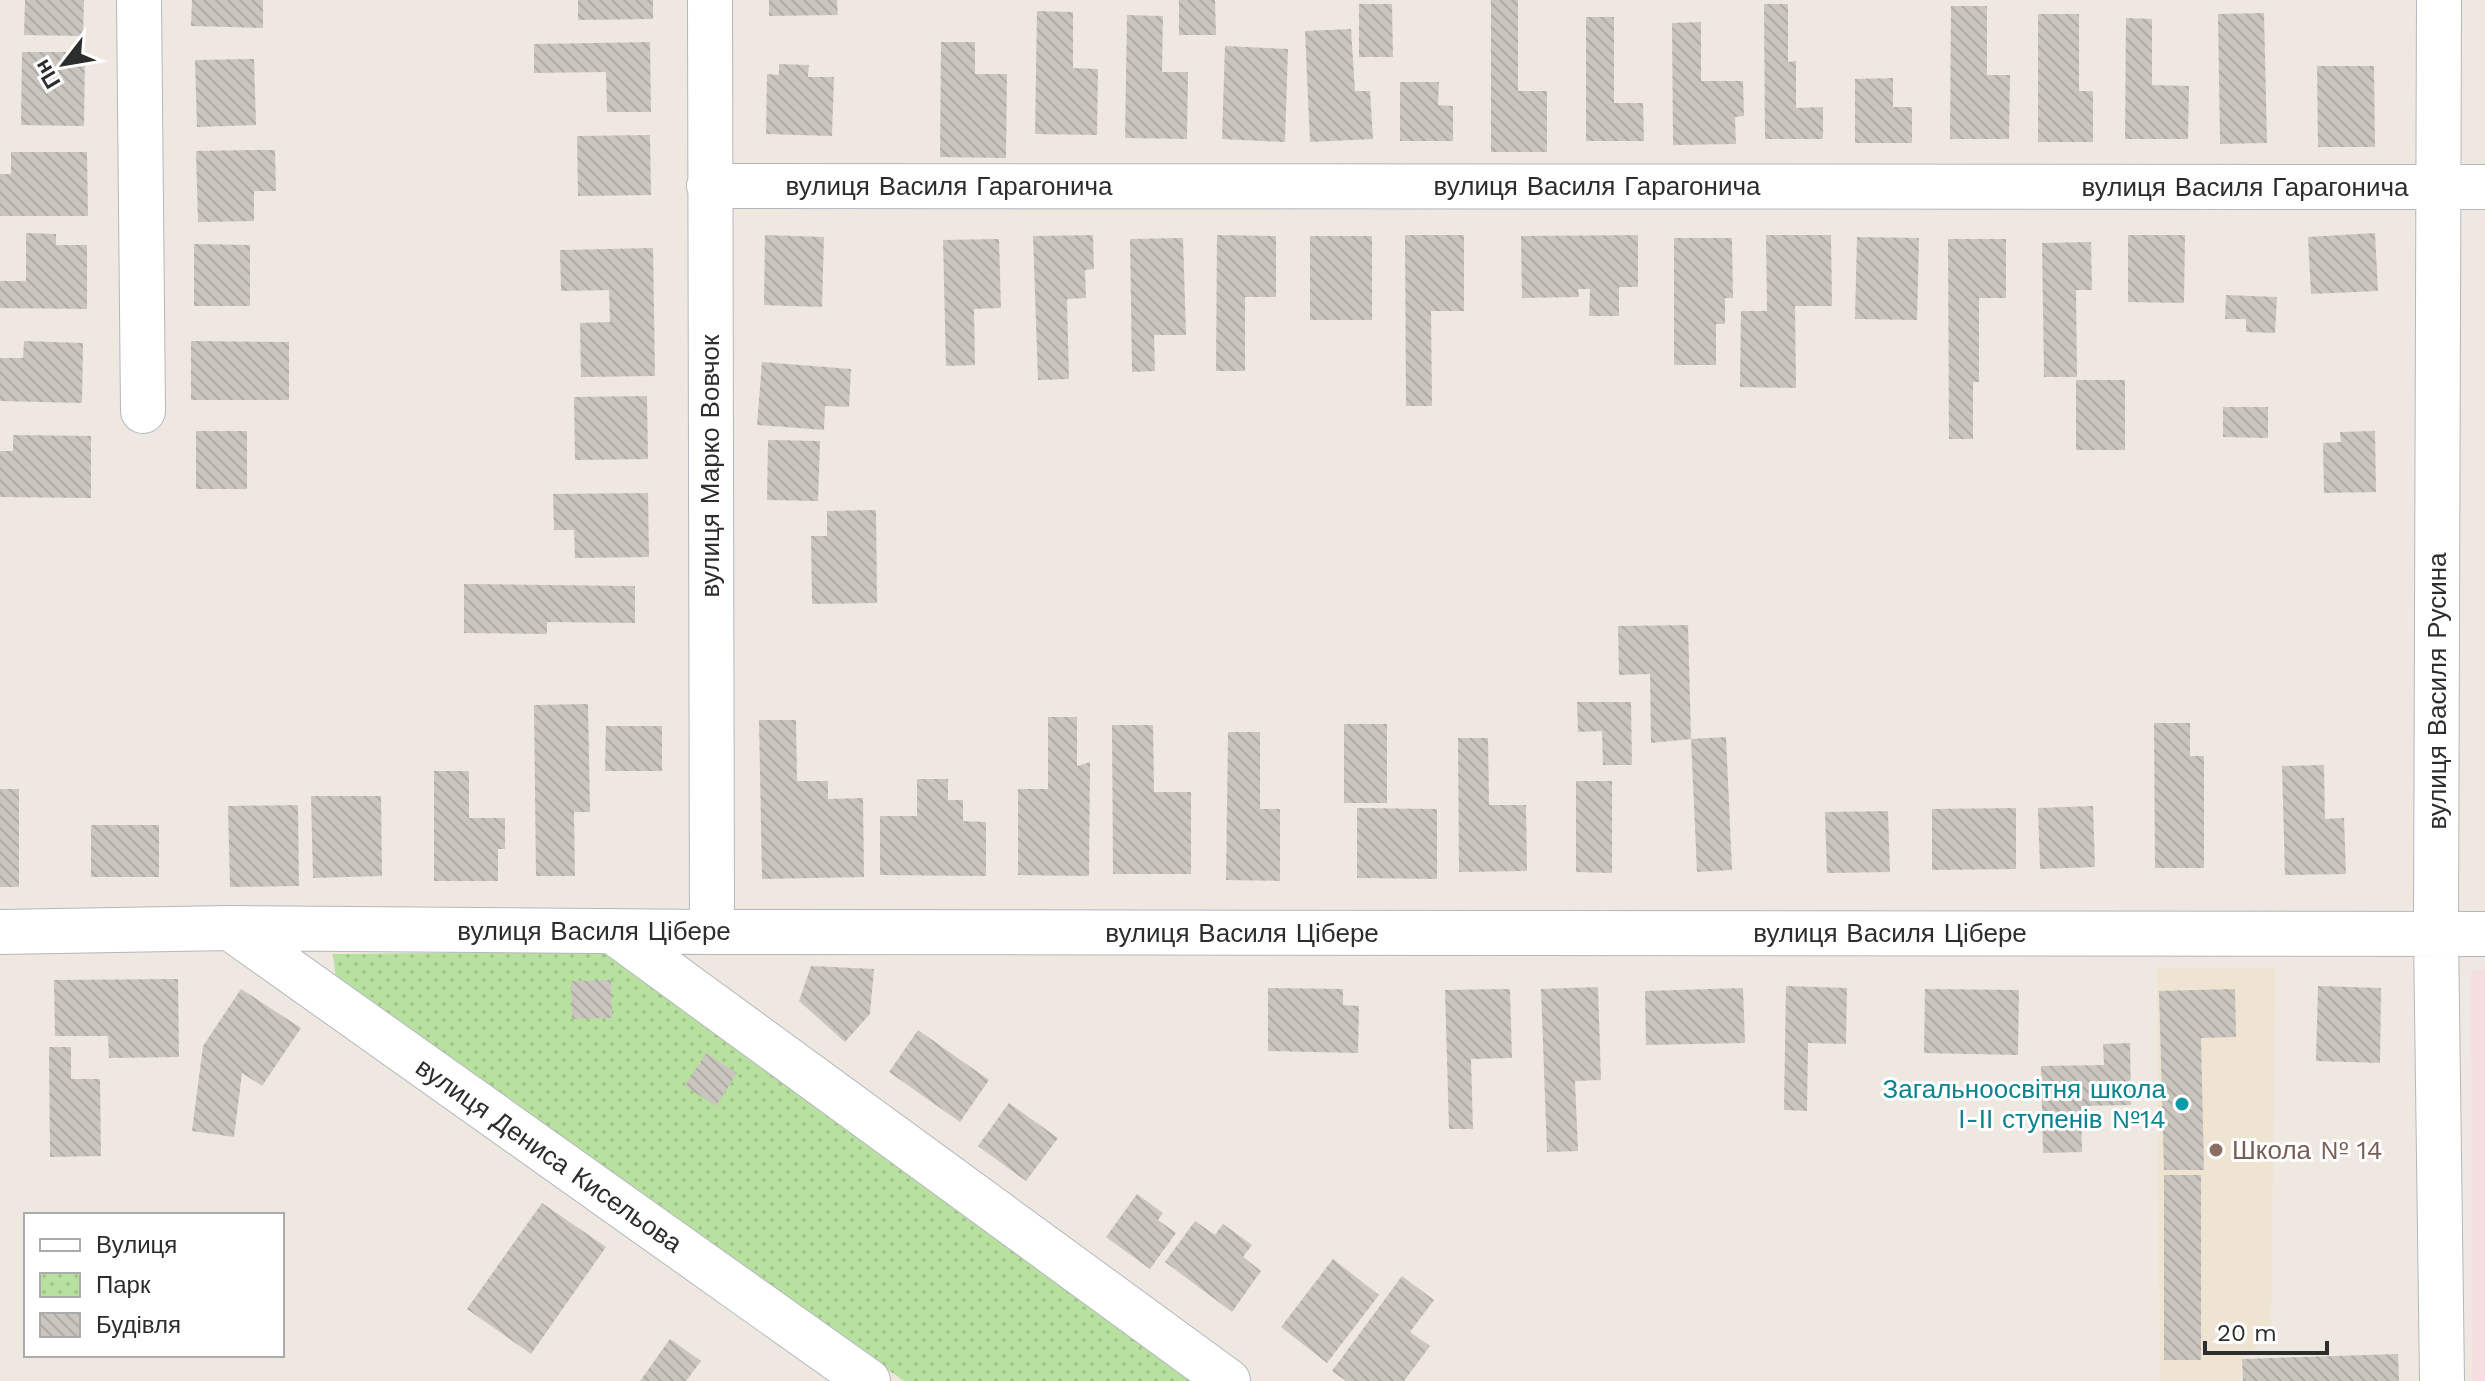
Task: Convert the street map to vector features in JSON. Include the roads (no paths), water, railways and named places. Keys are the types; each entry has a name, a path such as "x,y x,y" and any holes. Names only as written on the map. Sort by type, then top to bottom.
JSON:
{"street":[{"path":"139,0 143,411"},
{"name":"вулиця Марко Вовчок","path":"710,0 712,932"},
{"name":"вулиця Василя Русина","path":"2439,0 2436,934 2442,1381"},
{"name":"вулиця Василя Гарагонича","path":"709,186 2485,187"},
{"name":"вулиця Василя Цібере","path":"0,932 230,928 712,932 2485,934"},
{"name":"вулиця Дениса Кисельова","path":"230,928 868,1381"},
{"path":"612,931 1228,1381"}],"place":[{"name":"Загальноосвітня школа І-ІІ ступенів №14","path":"2182,1104"},
{"name":"Школа № 14","path":"2216,1150"}]}
